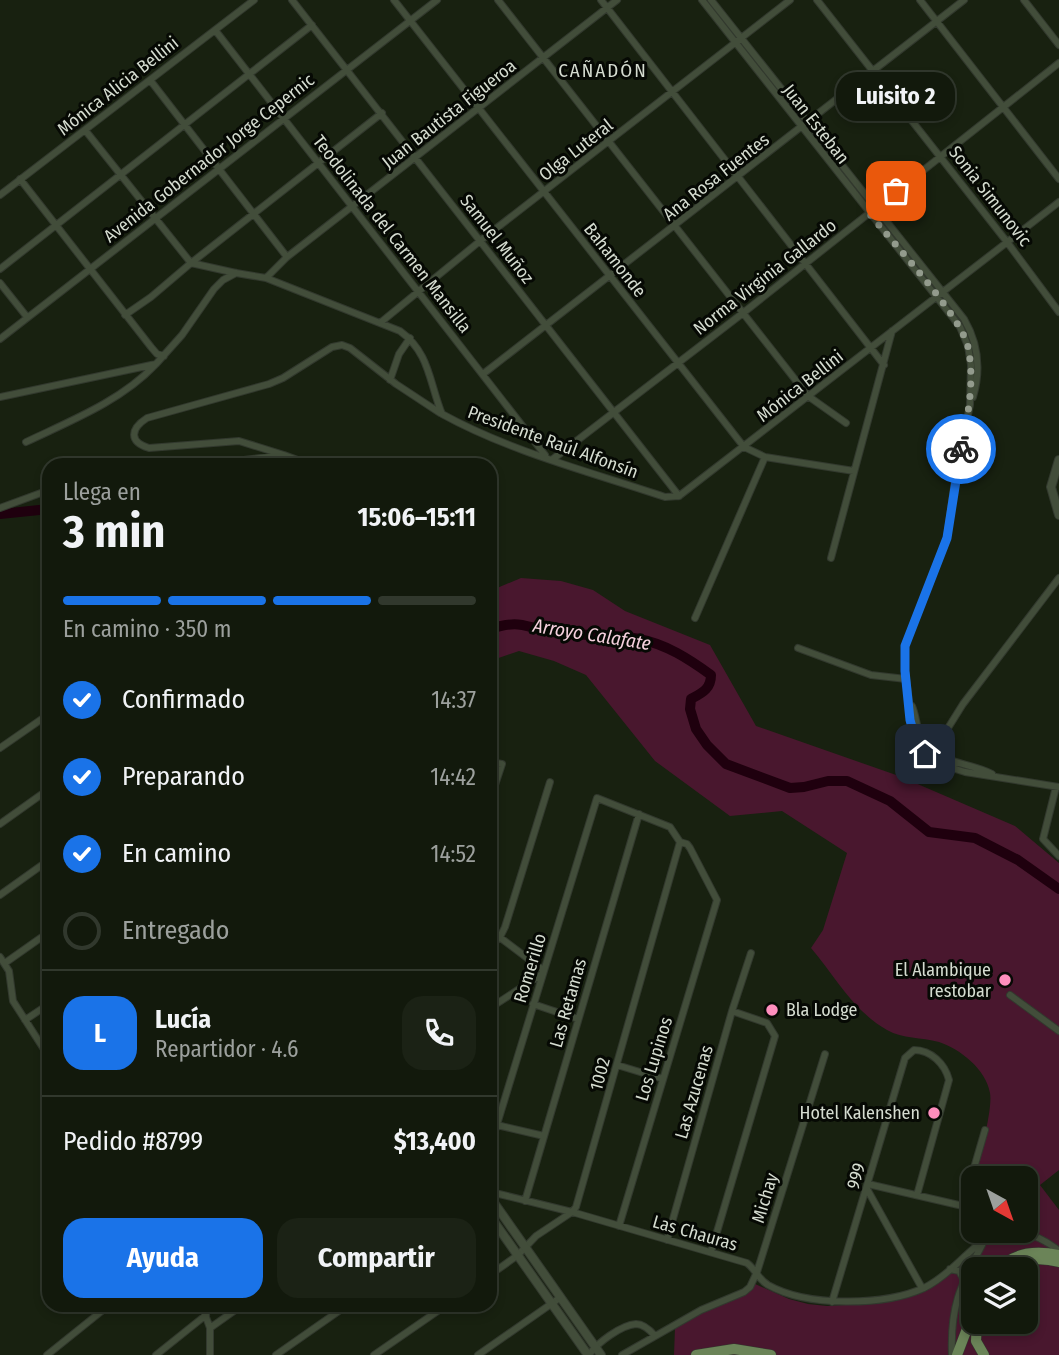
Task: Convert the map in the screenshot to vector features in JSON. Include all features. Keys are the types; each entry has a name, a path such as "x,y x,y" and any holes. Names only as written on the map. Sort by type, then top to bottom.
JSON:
{"main road":[{"path":"1016,1257 1025,1253 1059,1253"},
{"path":"1038,1259 1059,1262"},
{"path":"955,1355 964,1334"},
{"path":"976,1334 976,1341 984,1355"},
{"path":"696,1355 734,1349 771,1355"}],"street":[{"name":"Mónica Alicia Bellini","path":"0,195 254,0"},
{"name":"Samuel Muñoz","path":"292,0 679,496"},
{"name":"Bahamonde","path":"394,0 744,447 765,457 855,471"},
{"name":"Avenida Gobernador Jorge Cepernic","path":"0,339 437,0"},
{"path":"498,0 808,396 846,423"},
{"path":"601,0 884,365"},
{"name":"Juan Bautista Figueroa","path":"266,278 287,257 617,0"},
{"name":"Juan Esteban","path":"702,0 739,41"},
{"name":"Juan Esteban","path":"711,0 739,41 872,211 964,319 975,343 976,382 956,473 953,510 947,538 905,646 910,701"},
{"name":"Olga Luteral","path":"380,323 480,241 790,0"},
{"name":"Sonia Simunovic","path":"817,0 1059,312"},
{"path":"920,0 1059,179"},
{"name":"Ana Rosa Fuentes","path":"483,374 964,0"},
{"path":"1024,0 1059,45"},
{"path":"0,270 312,25"},
{"name":"Teodolinada del Carmen Mansilla","path":"215,30 550,458"},
{"name":"Norma Virginia Gallardo","path":"550,458 743,313 1059,63"},
{"path":"150,80 287,257"},
{"path":"125,315 382,113"},
{"path":"85,130 191,263 266,278 401,331 410,338 399,355 390,380"},
{"path":"20,179 125,315 157,354 164,356"},
{"name":"Mónica Bellini","path":"679,496 1059,202"},
{"path":"26,442 69,422 130,387 164,356 182,335 214,289 236,273"},
{"path":"0,283 27,317"},
{"path":"831,558 892,331"},
{"name":"Presidente Raúl Alfonsín","path":"410,338 425,358 442,414 456,422 550,458 666,497 679,496"},
{"path":"292,458 239,441 149,448 141,446 135,440 134,432 137,424 146,418 284,378 338,345 350,348 390,380 442,414"},
{"path":"0,397 156,364"},
{"path":"260,458 284,455"},
{"path":"695,618 765,457"},
{"path":"1059,460 1052,493 1059,515"},
{"path":"0,508 42,493"},
{"path":"955,769 950,761 946,743 948,728 1059,578"},
{"path":"798,648 871,675 906,680"},
{"path":"910,701 923,741 933,752 950,761 989,771 995,776"},
{"path":"910,701 910,720 918,745 933,761 955,769 1057,787 1044,839 1059,856"},
{"path":"0,748 42,719"},
{"path":"497,763 502,764 497,779"},
{"path":"497,940 550,782"},
{"path":"0,824 42,794"},
{"name":"Romerillo","path":"497,1125 597,798 639,814"},
{"path":"639,814 670,827 680,842"},
{"name":"Las Retamas","path":"525,1201 639,814"},
{"name":"Los Lupinos","path":"619,1226 717,900 690,848 680,842"},
{"name":"1002","path":"572,1212 576,1207 680,842"},
{"path":"0,895 42,865"},
{"path":"497,935 543,972 497,1003"},
{"path":"5,963 42,937"},
{"name":"Las Azucenas","path":"667,1240 751,953"},
{"path":"0,957 9,971 13,1001 42,1046"},
{"path":"1010,995 1059,1031"},
{"path":"533,1004 578,1019"},
{"path":"25,1020 42,1009"},
{"path":"711,1252 774,1042 774,1031 767,1023 732,1011"},
{"name":"999","path":"832,1302 905,1058 914,1050 922,1050 944,1067 950,1080 917,1195"},
{"name":"Michay","path":"622,1355 701,1310 750,1287 825,1054"},
{"path":"617,1065 663,1079"},
{"path":"497,1125 544,1136"},
{"path":"975,1166 985,1130"},
{"path":"868,1186 961,1206"},
{"path":"868,1186 922,1289"},
{"name":"Las Chauras","path":"497,1195 572,1212 747,1263 757,1272 762,1282 789,1294 832,1302 879,1298 922,1289 950,1269 978,1243"},
{"path":"497,1208 601,1355"},
{"path":"497,1270 518,1255 524,1246 572,1212"},
{"path":"497,1226 589,1355 595,1346 633,1325 644,1326 654,1336"},
{"path":"1038,1237 1059,1253"},
{"path":"950,1269 959,1271 961,1275"},
{"path":"955,1355 952,1318 961,1290"},
{"path":"478,1355 561,1297"},
{"path":"47,1355 101,1312"},
{"path":"205,1312 210,1328 210,1355"},
{"path":"210,1328 233,1312"},
{"path":"276,1355 337,1312"},
{"path":"374,1355 436,1312"},
{"path":"156,1355 206,1315"}],"shaded area":[{"path":"521,578 561,581 593,590 625,611 710,645 756,726 899,776 1015,826 1059,863 1059,1170 1040,1185 1059,1210 1059,1355 674,1355 675,1328 755,1284 808,1304 863,1304 932,1287 961,1263 961,1334 1038,1334 1038,1257 969,1257 988,1243 1038,1243 1038,1166 979,1166 988,1122 990,1093 978,1068 947,1045 899,1035 875,1022 854,1003 811,948 823,930 847,853 782,811 730,816 655,761 586,675 554,661 519,651 497,659 497,588"}],"waterway":[{"name":"Arroyo Calafate","path":"0,514 42,510"},
{"name":"Arroyo Calafate","path":"497,628 522,625 564,633 628,637 668,648 711,675 708,687 691,699 690,709 696,729 726,764 790,788 828,781 847,781 890,801 929,832 975,838 1018,860 1059,889"}],"way so far":[{"path":"896,191 869,213 961,327 968,346 971,365 970,405 961,449"}],"place":[{"name":"Luisito 2","path":"896,191"},
{"name":"El Alambique restobar","path":"1005,980"},
{"name":"Bla Lodge","path":"772,1010"},
{"name":"Hotel Kalenshen","path":"934,1113"}],"district":[{"name":"CAÑADÓN","path":"603,70"}],"route":[{"path":"925,754 916,741 910,720 905,646 947,538 961,449"}]}
